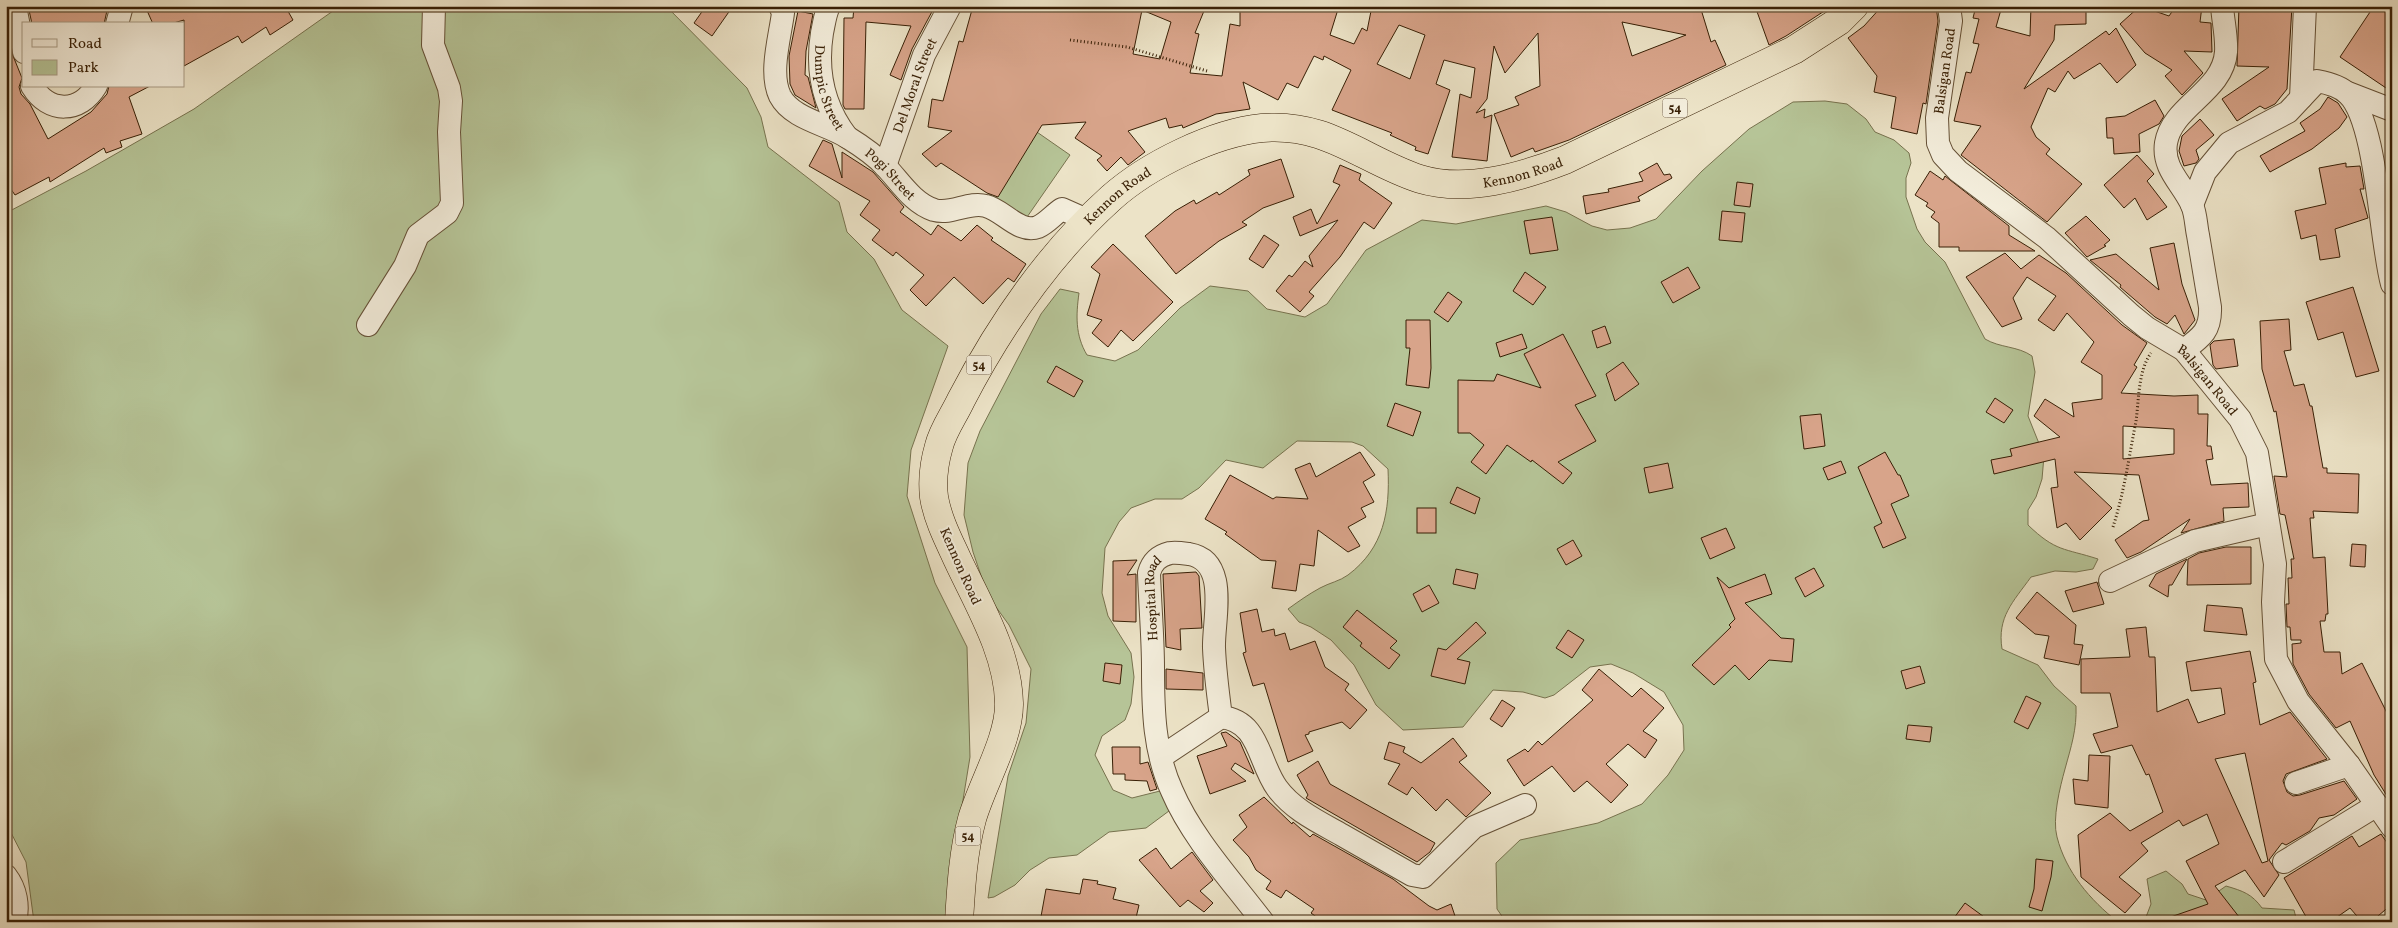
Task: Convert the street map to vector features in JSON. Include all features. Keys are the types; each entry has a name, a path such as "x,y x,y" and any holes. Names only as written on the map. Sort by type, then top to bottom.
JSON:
{"highway":[{"name":"Kennon Road","path":"960,922 965,854 972,820 982,788 1005,732 1010,708 1008,683 987,624 944,529 935,502 933,475 939,444 980,365 1054,259 1089,220 1113,197 1142,176 1177,156 1220,138 1264,128 1297,129 1327,136 1352,146 1402,172 1442,184 1482,182 1533,173 1565,160 1794,50 1839,21 1854,6"}],"street":[{"path":"15,6 22,42"},
{"path":"118,22 122,6"},
{"path":"368,325 405,266 418,235 447,213 452,204 449,132 451,101 449,88 433,45 434,6"},
{"name":"Pogi Street","path":"780,6 782,13 776,80 780,96 790,108 810,120 847,137 885,166 907,192 932,209 949,210 983,205 992,207 1017,224 1029,228 1037,227 1062,209 1089,220"},
{"name":"Dumpic Street","path":"829,6 820,46 823,93 835,122 847,137"},
{"name":"Del Moral Street","path":"885,166 924,55 950,6"},
{"name":"Balsigan Road","path":"1949,6 1950,21 1936,124 1938,143 1943,155 1958,171 2022,217 2131,315 2184,350 2240,419 2257,453 2275,564 2273,602 2276,659 2298,701 2349,766 2392,827"},
{"path":"2184,350 2200,339 2211,320 2192,205 2176,180 2167,161 2166,146 2175,122 2204,92 2219,70 2226,53 2222,6"},
{"path":"2301,98 2305,6"},
{"path":"2192,205 2205,172 2229,143 2288,112 2317,82 2331,83 2348,93 2392,110"},
{"path":"33,88 39,96 48,102 70,107 80,104 90,96 95,88"},
{"path":"2348,93 2360,110 2374,168 2386,263 2392,284"},
{"path":"2110,581 2195,541 2268,524"},
{"name":"Hospital Road","path":"1221,718 1214,646 1217,586 1213,573 1207,564 1197,556 1174,552 1165,554 1152,565 1149,573 1153,668 1152,707 1161,757 1172,793 1196,835 1263,922"},
{"path":"1161,757 1221,718 1230,718 1248,729 1254,737 1276,788 1295,807 1412,875 1423,877 1432,871 1474,827 1525,805"},
{"path":"2296,783 2349,766"},
{"path":"2284,862 2377,805"},
{"path":"6,876 10,881 16,899 15,922"}],"path":[{"path":"1070,40 1127,47 1207,71"},
{"path":"2113,528 2122,497 2146,359 2162,337"}],"green space":[{"path":"340,6 666,6 747,88 761,117 768,147 839,202 847,232 874,259 902,310 948,346 911,450 907,496 935,583 967,647 970,757 956,843 951,922 34,922 26,862 6,823 6,213 86,171 194,109"},
{"path":"1825,101 1847,104 1866,119 1875,132 1894,140 1909,153 1911,163 1906,178 1906,197 1917,229 1925,242 1945,262 1985,339 2021,350 2032,356 2035,372 2028,416 2044,456 2042,479 2036,497 2028,510 2028,525 2053,545 2098,559 2093,569 2076,572 2055,571 2031,577 2013,602 2004,619 2001,638 2002,649 2038,665 2054,686 2076,706 2073,738 2057,803 2055,821 2057,837 2066,862 2080,884 2118,922 1506,922 1497,909 1496,863 1520,840 1598,823 1642,804 1668,775 1684,750 1683,725 1664,692 1633,673 1611,664 1590,667 1554,695 1545,698 1523,692 1493,690 1463,727 1403,730 1376,705 1354,665 1331,640 1311,627 1299,622 1288,609 1323,586 1348,575 1370,553 1382,528 1388,499 1388,469 1363,446 1352,442 1297,441 1263,468 1226,460 1199,488 1182,499 1155,499 1131,508 1119,522 1105,548 1102,593 1108,616 1131,653 1134,677 1131,704 1125,720 1102,736 1095,755 1113,790 1132,798 1160,791 1173,808 1146,828 1109,832 1077,855 1049,858 1030,870 1015,885 994,897 988,898 1008,776 1026,723 1031,669 1009,625 988,596 973,552 964,515 968,463 980,431 1041,314 1060,289 1079,293 1077,325 1080,340 1087,355 1115,361 1138,350 1180,308 1210,286 1248,291 1267,309 1305,317 1327,304 1366,250 1422,220 1456,224 1546,206 1566,212 1592,226 1607,230 1630,228 1656,219 1702,171 1749,129 1793,102"},
{"path":"1034,130 1070,155 1025,220 989,194"},
{"path":"2166,871 2182,884 2188,894 2206,900 2226,886 2247,894 2255,899 2262,908 2294,910 2297,922 2133,922 2146,917 2151,904 2147,879"}],"building":[{"path":"45,6 108,6 104,22 32,22 29,10"},
{"path":"145,6 285,6 293,20 270,35 266,27 242,43 238,36 185,65 184,20 177,22 152,22"},
{"path":"706,6 733,6 712,36 694,23"},
{"path":"854,6 935,6 912,49 901,80 890,75 911,26 866,22 864,109 845,109 843,105 844,18 853,18"},
{"path":"973,6 1206,6 1195,33 1199,34 1190,73 1222,76 1230,24 1240,26 1240,6 1339,6 1330,35 1354,44 1362,28 1367,31 1372,6 1700,6 1711,42 1715,40 1726,65 1569,140 1535,152 1533,148 1511,157 1494,114 1519,105 1515,97 1540,86 1538,33 1505,73 1494,46 1487,99 1476,113 1485,109 1484,118 1492,115 1487,161 1452,157 1460,94 1471,98 1475,68 1444,60 1436,84 1450,90 1428,154 1415,150 1416,147 1390,135 1392,133 1332,110 1351,70 1324,56 1323,60 1314,56 1298,88 1287,83 1278,100 1243,82 1250,109 1216,114 1183,128 1182,125 1169,128 1166,118 1128,131 1145,152 1128,165 1121,157 1107,171 1097,160 1102,156 1075,138 1086,122 1042,125 998,197 987,193 941,163 936,167 922,154 952,131 928,127 932,99 943,101 959,41 963,42","holes":["1142,10 1171,22 1160,59 1133,54","1622,22 1686,35 1632,56","1399,25 1425,35 1410,79 1377,64"]},
{"path":"1755,6 1832,6 1769,45"},
{"path":"1882,6 1936,6 1938,21 1926,104 1923,103 1917,134 1891,128 1896,97 1874,92 1877,76 1848,38 1864,26"},
{"path":"1976,6 2002,6 1996,27 2030,36 2031,6 2086,8 2086,24 2055,25 2054,40 2024,89 2106,31 2109,35 2116,28 2136,65 2117,83 2100,63 2074,79 2068,71 2055,92 2048,88 2031,127 2036,137 2050,149 2046,154 2082,184 2047,222 1961,155 1981,126 1954,121 1966,72 1971,73 1979,44 1973,43 1979,19 1973,18"},
{"path":"2140,6 2169,16 2176,6 2202,6 2200,22 2211,23 2212,52 2184,51 2203,73 2182,95 2165,76 2172,70 2145,53 2120,24"},
{"path":"2239,6 2292,6 2287,89 2275,104 2265,109 2260,106 2237,121 2222,99 2269,67 2237,66"},
{"path":"2374,6 2392,6 2392,92 2340,57"},
{"path":"798,11 813,14 806,51 805,75 808,77 816,108 795,95 790,84 789,56"},
{"path":"7,41 22,78 19,87 21,94 30,104 48,139 91,112 107,94 108,88 146,88 129,97 142,134 120,141 122,147 106,153 104,148 50,182 49,177 15,195 6,182"},
{"path":"2328,97 2338,103 2347,117 2339,128 2312,149 2270,172 2260,156 2305,131 2300,123 2320,109"},
{"path":"2155,100 2164,116 2159,124 2139,134 2140,152 2114,154 2113,138 2107,138 2106,118 2125,116"},
{"path":"2200,119 2214,135 2196,150 2199,159 2196,163 2184,166 2179,151 2182,136"},
{"path":"823,140 832,144 842,178 842,152 873,172 904,207 900,212 931,235 938,225 961,241 977,225 993,238 991,240 1026,264 1014,282 1008,278 983,304 954,277 926,306 910,290 924,275 896,252 893,256 872,240 880,230 860,215 870,201 809,166"},
{"path":"2137,155 2154,174 2147,181 2167,207 2147,220 2135,198 2124,208 2104,185"},
{"path":"1281,159 1294,197 1263,208 1242,222 1247,225 1219,241 1176,274 1145,236 1175,211 1194,200 1196,204 1217,192 1219,195 1250,175 1248,170"},
{"path":"1657,163 1664,175 1670,174 1672,178 1638,197 1640,201 1586,214 1583,196 1609,192 1608,189 1643,181 1639,173"},
{"path":"2346,163 2346,167 2360,166 2364,189 2360,189 2368,218 2335,229 2340,257 2320,260 2316,235 2301,239 2295,211 2326,204 2319,168"},
{"path":"1340,165 1361,174 1359,180 1392,203 1374,229 1364,222 1340,257 1309,292 1314,296 1300,312 1276,291 1289,275 1292,277 1305,261 1313,267 1309,256 1338,220 1300,236 1293,217 1311,209 1317,224 1340,185 1333,182"},
{"path":"1930,171 1943,180 1945,176 2009,226 2009,235 2035,251 1959,251 1959,247 1939,247 1939,223 1931,217 1935,212 1926,206 1928,203 1915,195"},
{"path":"1737,182 1753,184 1750,207 1734,205"},
{"path":"1722,211 1745,213 1742,242 1719,240"},
{"path":"2086,216 2110,240 2104,245 2106,246 2087,257 2065,233"},
{"path":"1552,217 1558,250 1530,254 1524,221"},
{"path":"1264,235 1279,245 1263,268 1249,259"},
{"path":"2174,243 2182,284 2195,320 2184,334 2175,315 2167,324 2155,317 2120,287 2121,285 2090,260 2116,254 2159,290 2150,248"},
{"path":"1113,244 1173,302 1133,341 1121,330 1108,347 1092,333 1102,320 1087,315 1100,274 1091,267"},
{"path":"2005,253 2021,269 2039,255 2066,273 2122,325 2147,343 2134,365 2137,367 2121,393 2174,396 2198,395 2198,414 2208,414 2207,446 2211,446 2213,459 2206,460 2211,485 2248,483 2249,507 2223,508 2224,521 2181,533 2190,519 2141,552 2127,558 2115,540 2143,521 2149,520 2139,475 2074,472 2112,508 2080,540 2066,523 2057,528 2051,488 2058,487 2055,459 1994,474 1991,460 2012,456 2010,449 2060,437 2034,416 2045,399 2074,417 2072,403 2102,399 2102,375 2081,362 2094,342 2067,313 2054,331 2038,320 2056,296 2027,277 2013,298 2022,319 2002,327 1966,277","holes":["2123,426 2174,429 2174,454 2123,459"]},
{"path":"1688,267 1700,288 1673,303 1661,282"},
{"path":"1525,272 1546,287 1533,305 1513,291"},
{"path":"2353,287 2379,371 2356,377 2343,332 2318,340 2306,302"},
{"path":"1448,292 1462,302 1448,322 1434,312"},
{"path":"2289,319 2291,350 2284,351 2294,386 2304,384 2310,406 2312,406 2323,468 2327,468 2327,473 2359,474 2358,513 2313,511 2314,518 2310,518 2313,558 2325,557 2328,614 2326,614 2325,621 2320,621 2324,652 2340,652 2342,674 2362,663 2388,715 2392,734 2392,804 2374,775 2350,721 2336,728 2309,694 2293,664 2292,644 2301,643 2301,640 2291,640 2290,627 2287,627 2286,604 2289,604 2288,578 2292,578 2291,559 2294,559 2285,515 2280,514 2274,476 2287,477 2276,411 2274,412 2262,369 2260,321"},
{"path":"1406,320 1430,320 1431,368 1429,388 1406,385 1410,348 1406,348"},
{"path":"1605,326 1611,343 1597,348 1592,331"},
{"path":"1522,334 1527,348 1500,357 1496,343"},
{"path":"1563,334 1596,396 1575,405 1596,441 1558,462 1572,473 1563,484 1532,460 1531,462 1507,445 1486,474 1471,462 1484,445 1470,433 1458,433 1458,380 1494,381 1497,374 1541,388 1524,354"},
{"path":"2234,339 2238,366 2216,369 2213,365 2210,345 2214,341"},
{"path":"1623,362 1639,384 1615,401 1606,374"},
{"path":"1056,366 1083,381 1074,397 1047,382"},
{"path":"1995,398 2013,410 2004,423 1986,412"},
{"path":"1395,403 1421,412 1413,436 1387,426"},
{"path":"1821,414 1825,446 1804,449 1800,416"},
{"path":"1360,452 1375,475 1363,482 1374,502 1361,508 1366,517 1348,527 1360,546 1348,552 1318,530 1314,566 1300,564 1296,591 1272,588 1276,561 1261,560 1225,534 1227,532 1205,519 1230,475 1273,499 1276,497 1308,499 1295,469 1310,463 1316,477"},
{"path":"1885,452 1898,475 1900,475 1909,496 1891,504 1906,538 1883,548 1874,527 1882,523 1858,467"},
{"path":"1841,461 1846,473 1828,480 1823,468"},
{"path":"1668,463 1673,488 1649,493 1644,468"},
{"path":"1457,487 1480,498 1475,514 1450,503"},
{"path":"1417,508 1436,508 1436,533 1417,533"},
{"path":"1726,528 1735,548 1710,559 1701,538"},
{"path":"1573,540 1582,556 1566,565 1557,549"},
{"path":"2352,544 2366,545 2365,567 2350,566"},
{"path":"2226,547 2251,547 2251,584 2187,585 2188,559 2199,553"},
{"path":"2187,559 2172,585 2169,585 2168,597 2149,586 2156,574"},
{"path":"1137,560 1127,575 1136,574 1136,622 1113,621 1113,561"},
{"path":"1814,568 1824,586 1805,597 1795,578"},
{"path":"1456,569 1478,574 1475,589 1453,584"},
{"path":"1196,572 1199,576 1202,628 1180,629 1181,650 1166,647 1163,574"},
{"path":"1765,574 1772,594 1745,603 1781,638 1794,639 1792,662 1769,660 1749,680 1735,665 1714,685 1692,665 1731,627 1729,625 1735,619 1717,577 1729,588"},
{"path":"2097,582 2104,604 2073,612 2065,591"},
{"path":"1429,585 1439,603 1422,612 1413,594"},
{"path":"2037,592 2076,625 2074,644 2083,645 2079,665 2044,658 2049,636 2035,634 2016,618"},
{"path":"2207,605 2242,608 2247,635 2204,631"},
{"path":"1257,609 1262,632 1274,629 1275,636 1285,633 1290,650 1315,641 1325,667 1349,684 1345,690 1367,710 1350,729 1342,722 1309,732 1309,734 1305,735 1313,751 1288,762 1264,683 1253,686 1243,653 1246,652 1240,613"},
{"path":"1357,610 1397,641 1390,648 1400,655 1389,669 1360,646 1362,643 1343,627"},
{"path":"1476,622 1486,633 1457,659 1470,662 1465,684 1431,676 1438,648 1446,650"},
{"path":"2146,627 2149,657 2155,657 2157,712 2188,699 2198,723 2225,714 2221,688 2191,691 2186,662 2250,651 2256,682 2253,683 2260,725 2290,712 2327,759 2286,774 2283,781 2287,792 2293,796 2300,795 2344,781 2357,799 2334,815 2319,818 2310,831 2286,845 2282,843 2269,860 2279,875 2264,897 2245,870 2215,886 2243,922 2162,922 2162,920 2208,904 2186,861 2219,844 2207,814 2183,826 2179,820 2141,843 2148,851 2119,877 2141,895 2125,913 2081,877 2078,835 2110,813 2130,831 2163,812 2149,774 2146,775 2132,745 2101,753 2093,734 2118,727 2110,693 2081,693 2081,659 2130,657 2126,629","holes":["2245,753 2268,861 2262,863 2215,759"]},
{"path":"1568,630 1584,640 1572,658 1556,648"},
{"path":"1105,663 1122,665 1120,684 1103,681"},
{"path":"1920,666 1925,683 1906,689 1901,671"},
{"path":"1166,669 1203,673 1203,690 1166,689"},
{"path":"1599,669 1632,697 1641,688 1664,708 1643,731 1657,740 1645,758 1628,744 1606,764 1628,785 1611,803 1587,781 1574,792 1552,766 1524,786 1507,760 1525,749 1528,752 1538,741 1542,745 1593,700 1582,690"},
{"path":"2026,696 2041,703 2028,729 2014,722"},
{"path":"1502,700 1515,708 1502,727 1490,719"},
{"path":"1908,725 1932,727 1930,742 1906,739"},
{"path":"1226,732 1240,742 1254,774 1235,763 1231,769 1246,781 1210,794 1197,756 1227,746 1221,733"},
{"path":"1453,738 1467,756 1459,762 1491,793 1466,817 1447,799 1436,811 1412,787 1407,795 1388,784 1400,764 1384,759 1389,742 1405,747 1403,752 1421,763"},
{"path":"1112,747 1140,747 1140,764 1148,762 1157,789 1150,791 1147,781 1125,780 1125,774 1113,774"},
{"path":"2089,755 2110,756 2108,808 2075,804 2073,779 2088,781"},
{"path":"1318,761 1330,784 1435,843 1430,852 1417,862 1306,798 1308,795 1297,775"},
{"path":"1264,797 1292,824 1293,822 1310,837 1313,834 1393,879 1429,906 1437,910 1451,904 1457,922 1323,922 1311,913 1314,909 1286,890 1281,898 1266,889 1271,881 1256,870 1249,857 1233,840 1247,827 1239,815"},
{"path":"2381,834 2392,850 2392,904 2371,922 2362,922 2350,908 2330,922 2309,922 2284,878 2352,836 2359,847"},
{"path":"1156,848 1171,869 1192,852 1213,880 1200,891 1213,903 1204,912 1188,900 1180,907 1139,860"},
{"path":"2036,859 2053,861 2042,911 2029,907 2034,889"},
{"path":"1083,879 1098,881 1097,884 1116,888 1113,899 1139,905 1135,922 1040,922 1046,889 1080,894"},
{"path":"1965,903 1991,922 1951,922"}]}
